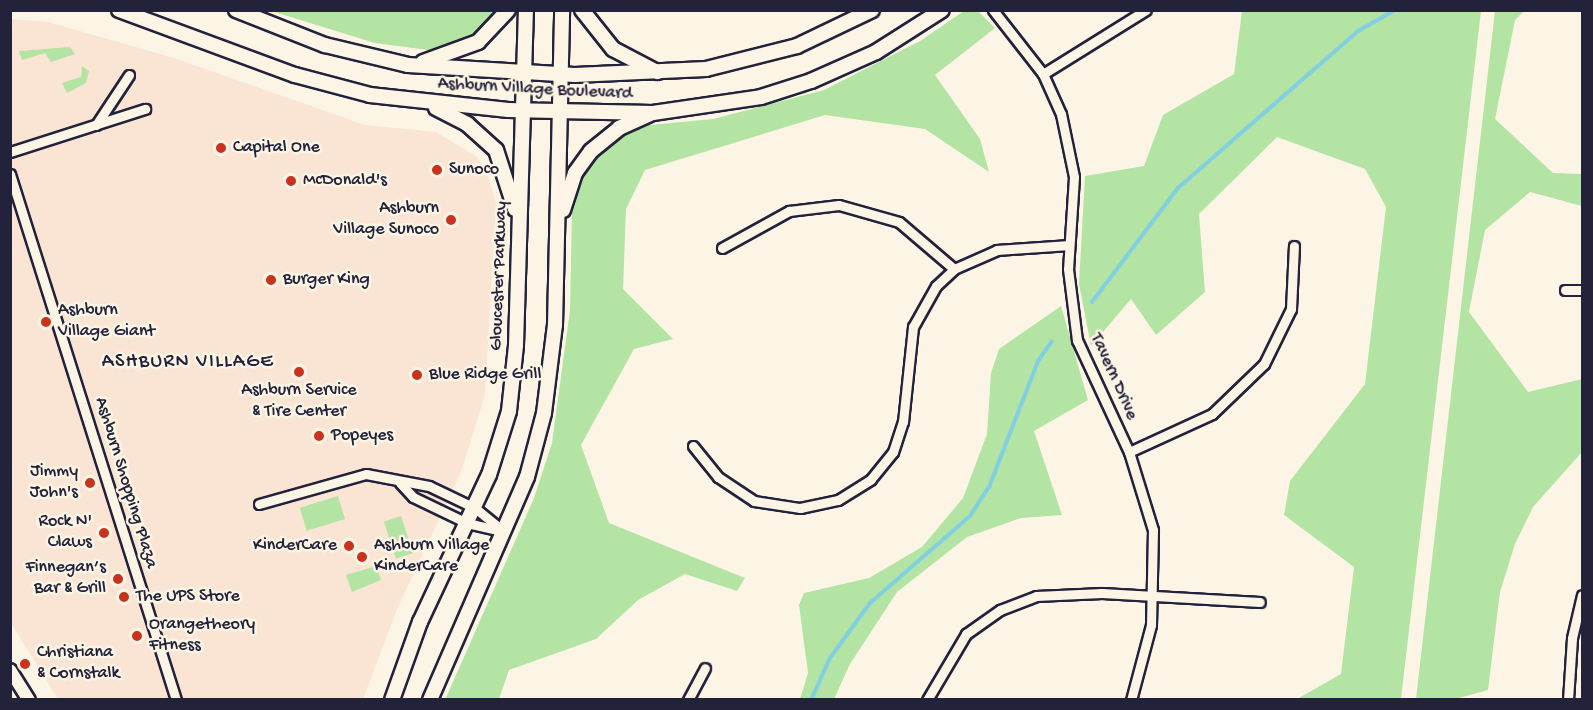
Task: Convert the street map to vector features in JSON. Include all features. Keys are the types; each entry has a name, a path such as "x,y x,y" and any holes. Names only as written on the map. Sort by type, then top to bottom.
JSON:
{"main road":[{"name":"Ashburn Village Boulevard","path":"119,10 295,75 410,102 523,111 653,113 750,100 811,81 876,52 942,10"},
{"name":"Ashburn Village Boulevard","path":"236,10 325,45 408,65 561,75 662,74 754,59 872,10"},
{"path":"408,65 466,49 491,32 508,10"},
{"name":"Gloucester Parkway","path":"392,699 420,622 475,508 508,411 520,230 526,10"},
{"path":"430,699 527,477 546,402 555,325 562,10"},
{"path":"582,10 613,49 662,74"},
{"path":"410,102 454,116 496,150 520,230"},
{"path":"556,232 566,195 587,155 608,135 653,113"}],"street":[{"name":"Tavern Drive","path":"993,10 1043,74 1070,142 1074,177 1070,245 1077,340 1129,452 1153,530 1154,597 1131,699"},
{"path":"1043,74 1146,10"},
{"path":"96,125 129,75"},
{"path":"10,152 145,109"},
{"name":"Ashburn Shopping Plaza","path":"10,174 176,699"},
{"path":"722,248 789,211 839,206 899,222 954,269"},
{"path":"693,447 739,494 772,506 818,506 855,491 877,474 896,444 913,327 923,304 954,269 1010,246 1070,245"},
{"path":"1129,452 1212,414 1264,364 1291,309 1294,246"},
{"path":"1565,290 1582,290"},
{"path":"259,504 366,474 400,483 417,481 475,508 503,531"},
{"path":"400,483 413,497 467,523 503,531"},
{"path":"927,699 966,634 1018,601 1058,592 1260,602"},
{"path":"1568,699 1572,638 1582,595"},
{"path":"688,699 705,668"},
{"path":"10,670 29,699"}],"shaded area":[{"path":"11,19 48,22 174,58 365,125 436,132 477,157 487,173 496,203 485,395 461,472 398,607 363,699 58,699 11,623"}],"green space":[{"path":"271,11 499,11 476,35 435,51 375,43"},
{"path":"964,11 979,12 995,28 935,75 980,139 989,172 925,129 825,115 645,170 626,209 623,289 673,339 634,349 581,445 609,523 745,578 737,591 685,574 638,600 596,639 509,670 499,699 445,700 534,498 552,443 570,310 572,209 584,168 599,148 640,126 713,119 824,90 920,41"},
{"path":"1242,11 1481,11 1401,699 1297,699 1341,674 1354,567 1284,515 1290,481 1365,384 1386,207 1365,169 1277,137 1199,214 1205,292 1156,335 1131,299 1091,346 1079,284 1085,176 1144,166 1163,115 1234,74"},
{"path":"1495,11 1524,11 1515,20 1495,119 1553,173 1582,174 1582,206 1530,192 1485,230 1469,312 1528,392 1582,379 1582,452 1533,507 1515,544 1500,592 1488,690 1455,699 1416,699"},
{"path":"70,47 75,54 51,62 45,53 22,60 19,51"},
{"path":"82,66 89,71 86,83 67,93 62,83 81,77"},
{"path":"1061,306 1088,400 1034,431 1062,515 1021,518 967,537 897,592 850,664 834,699 800,699 808,673 799,605 804,593 869,578 922,547 963,498 987,434 991,373 999,349"},
{"path":"338,496 345,519 307,531 300,508"},
{"path":"401,516 413,553 396,559 384,522"},
{"path":"376,566 381,580 352,592 346,575"}],"waterway":[{"path":"1092,302 1178,188 1358,31 1395,10"},
{"path":"811,700 830,658 870,603 970,516 989,487 1038,361 1052,341"}],"place":[{"name":"Capital One","path":"221,148"},
{"name":"Sunoco","path":"437,170"},
{"name":"McDonald's","path":"291,181"},
{"name":"Ashburn Village Sunoco","path":"451,220"},
{"name":"Burger King","path":"271,280"},
{"name":"Ashburn Village Giant","path":"46,322"},
{"name":"Ashburn Service & Tire Center","path":"299,372"},
{"name":"Blue Ridge Grill","path":"417,375"},
{"name":"Popeyes","path":"319,436"},
{"name":"Jimmy John's","path":"90,483"},
{"name":"Rock N' Claws","path":"104,533"},
{"name":"KinderCare","path":"349,546"},
{"name":"Ashburn Village KinderCare","path":"362,557"},
{"name":"Finnegan’s Bar & Grill","path":"118,579"},
{"name":"The UPS Store","path":"124,597"},
{"name":"Orangetheory Fitness","path":"137,636"},
{"name":"Christiana & Cornstalk","path":"25,664"}],"district":[{"name":"ASHBURN VILLAGE","path":"188,362"}]}
